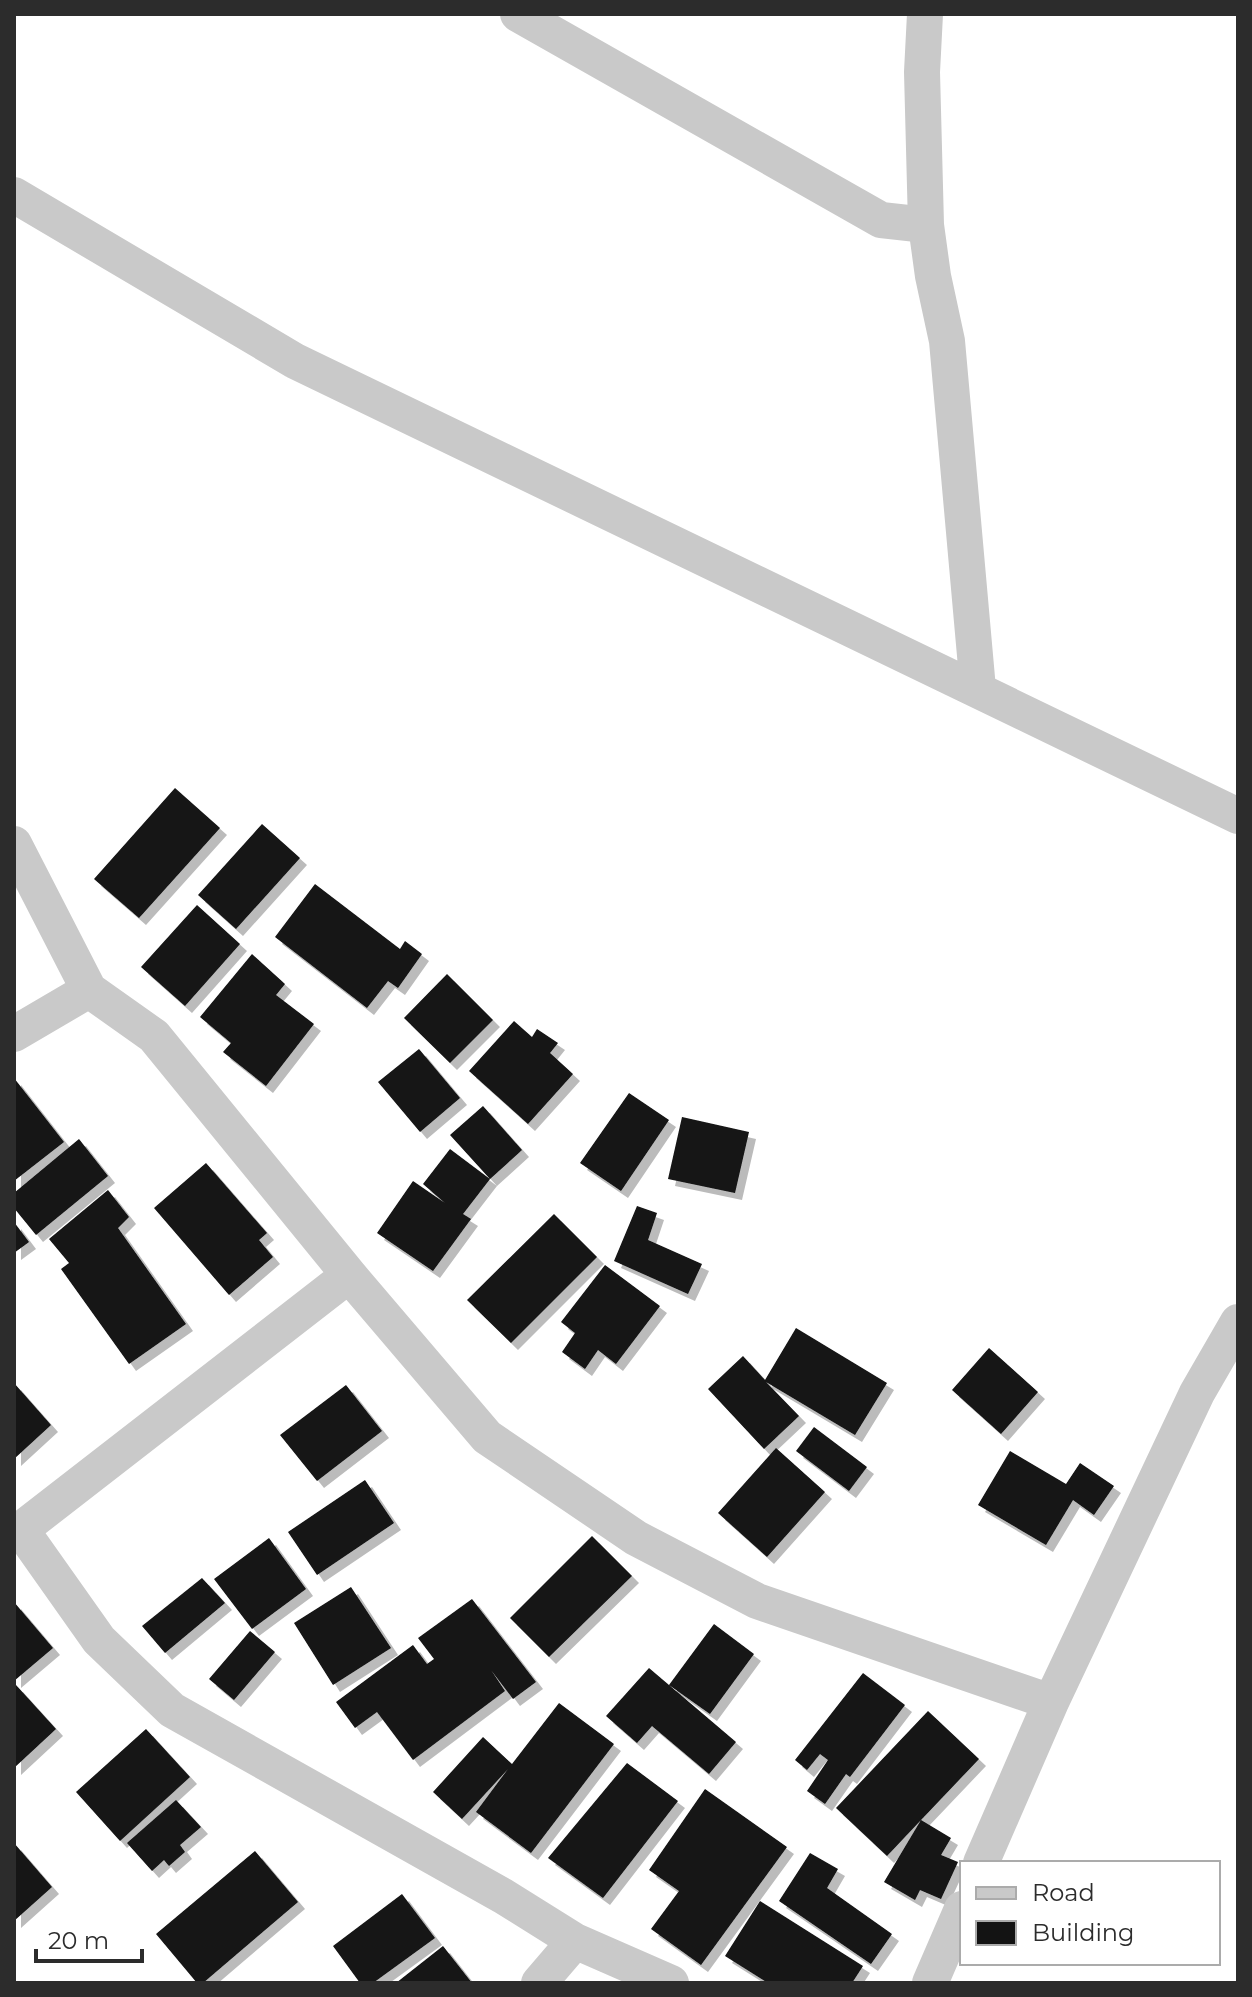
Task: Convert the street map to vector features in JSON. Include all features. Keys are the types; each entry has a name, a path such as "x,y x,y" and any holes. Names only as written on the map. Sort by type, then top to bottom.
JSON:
{"street":[{"path":"518,14 881,220 926,225"},
{"path":"925,14 922,72 926,225 947,341 978,689"},
{"path":"14,195 295,361 1238,816"},
{"path":"14,844 89,990 154,1036 349,1275 487,1437 636,1538 757,1601 1051,1702"},
{"path":"14,1034 89,990"},
{"path":"349,1275 18,1533 99,1640 172,1710 503,1896 575,1941 671,1983"},
{"path":"982,1861 1051,1702 1197,1393 1238,1322"},
{"path":"930,1983 960,1914"},
{"path":"539,1983 575,1941"}],"building":[{"path":"175,788 220,828 139,918 94,879"},
{"path":"262,824 300,858 236,929 198,895"},
{"path":"315,884 400,949 405,941 422,954 398,988 388,981 367,1008 275,937"},
{"path":"197,905 240,944 185,1006 141,967"},
{"path":"252,954 285,984 276,995 314,1024 266,1086 223,1052 231,1043 200,1017"},
{"path":"447,974 493,1020 450,1063 404,1018"},
{"path":"514,1021 532,1037 537,1029 558,1043 550,1053 573,1074 528,1124 469,1071"},
{"path":"419,1049 460,1098 420,1132 378,1082"},
{"path":"14,1078 64,1142 14,1181"},
{"path":"629,1093 669,1120 621,1191 580,1163"},
{"path":"483,1106 522,1150 490,1179 450,1135"},
{"path":"682,1117 749,1132 735,1193 668,1179"},
{"path":"79,1139 108,1176 36,1235 14,1208 14,1193"},
{"path":"450,1149 490,1179 463,1214 471,1219 433,1271 377,1233 413,1181 445,1203 423,1184"},
{"path":"206,1163 267,1233 259,1240 273,1257 229,1295 154,1208"},
{"path":"108,1190 129,1217 118,1228 186,1324 129,1364 61,1269 69,1263 49,1239"},
{"path":"637,1206 657,1213 648,1240 702,1264 688,1294 614,1261"},
{"path":"554,1214 597,1257 511,1343 467,1300"},
{"path":"14,1222 29,1242 14,1253"},
{"path":"605,1265 660,1306 616,1364 598,1350 585,1369 562,1352 575,1333 561,1322"},
{"path":"796,1328 887,1383 855,1435 766,1382 799,1416 764,1449 708,1389 743,1356 765,1380"},
{"path":"989,1348 1038,1392 1001,1434 952,1390"},
{"path":"14,1383 51,1425 14,1459"},
{"path":"346,1385 382,1431 317,1481 280,1435"},
{"path":"814,1427 867,1467 849,1491 796,1451"},
{"path":"776,1448 825,1492 767,1557 718,1513"},
{"path":"1010,1451 1066,1484 1080,1463 1114,1486 1094,1515 1073,1500 1046,1545 978,1505"},
{"path":"365,1480 394,1523 317,1575 288,1532"},
{"path":"592,1536 632,1576 549,1657 510,1618"},
{"path":"269,1538 306,1589 252,1629 214,1579"},
{"path":"202,1578 225,1603 165,1653 142,1626"},
{"path":"351,1587 391,1648 333,1685 294,1623"},
{"path":"472,1599 536,1682 513,1699 491,1670 505,1691 413,1760 377,1712 355,1728 336,1702 413,1645 427,1664 434,1659 418,1638"},
{"path":"14,1602 53,1648 14,1681"},
{"path":"714,1624 754,1654 710,1714 669,1685"},
{"path":"250,1631 275,1652 234,1700 209,1679"},
{"path":"649,1668 736,1742 709,1774 652,1726 637,1743 606,1716"},
{"path":"863,1673 905,1705 850,1777 846,1774 825,1804 807,1791 828,1760 820,1754 807,1770 795,1760"},
{"path":"16,1685 56,1729 14,1768 14,1687"},
{"path":"559,1703 614,1744 531,1853 476,1812 508,1769 462,1819 433,1792 483,1737 512,1764"},
{"path":"928,1711 979,1759 887,1856 836,1808"},
{"path":"146,1729 190,1777 120,1841 76,1792"},
{"path":"627,1763 678,1801 603,1898 548,1858"},
{"path":"705,1789 787,1847 701,1965 651,1929 679,1891 649,1870"},
{"path":"176,1800 201,1827 180,1845 185,1852 169,1866 164,1860 152,1871 127,1843"},
{"path":"921,1820 951,1838 941,1855 958,1862 941,1899 920,1890 915,1900 884,1882"},
{"path":"14,1843 52,1887 14,1921"},
{"path":"255,1851 298,1902 203,1983 197,1983 156,1934"},
{"path":"810,1853 838,1869 827,1888 892,1934 871,1964 779,1901"},
{"path":"402,1894 435,1938 373,1983 360,1983 333,1946"},
{"path":"760,1901 863,1966 852,1983 768,1983 725,1956"},
{"path":"443,1946 472,1983 396,1983"}]}
